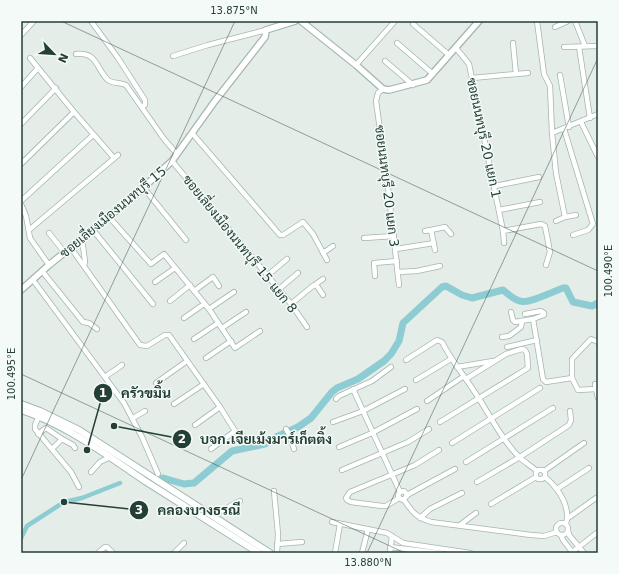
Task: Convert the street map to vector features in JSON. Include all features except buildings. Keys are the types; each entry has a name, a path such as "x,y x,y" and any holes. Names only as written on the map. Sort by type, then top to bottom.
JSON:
{"main road":[{"path":"21,404 40,411 79,430 270,553"},
{"path":"21,410 39,416 79,436 139,477 256,552"},
{"path":"208,520 215,517"}],"street":[{"path":"21,35 34,21"},
{"path":"91,21 118,58 145,100 145,104 142,107"},
{"path":"174,56 295,21"},
{"path":"301,21 356,65 383,89 394,90 428,80 479,21"},
{"path":"356,65 395,21"},
{"path":"537,21 544,74 550,86 552,133 556,173 565,217"},
{"path":"554,27 568,21"},
{"path":"575,21 585,46"},
{"path":"413,24 450,55"},
{"name":"ซอยเลี่ยงเมืองนนทบุรี 15","path":"21,290 49,265 155,178 172,161 219,96 265,37 266,30"},
{"path":"397,43 433,74"},
{"path":"513,43 516,74"},
{"path":"564,47 597,46 598,51"},
{"path":"579,47 590,118"},
{"name":"ซอยนนทบุรี 20 แยก 1","path":"456,48 469,64 504,231 504,243"},
{"path":"76,54 85,54 89,56 99,67 108,81 121,82 126,85 176,154"},
{"path":"29,230 116,156 93,135 30,58"},
{"path":"385,61 413,85"},
{"path":"21,87 38,68"},
{"path":"472,78 528,73"},
{"path":"560,75 567,128 593,224 588,230 574,235"},
{"path":"21,124 56,88"},
{"name":"ซอยนนทบุรี 20 แยก 3","path":"383,89 378,93 376,101 396,249 399,284"},
{"path":"21,164 74,112"},
{"path":"552,133 598,114"},
{"path":"581,122 596,148 598,157"},
{"path":"192,134 280,235 284,235 303,222 313,234 327,260"},
{"path":"49,265 31,241 26,216 21,202 93,135"},
{"name":"ซอยเลี่ยงเมืองนนทบุรี 15 แยก 8","path":"172,161 268,275 307,327"},
{"path":"495,186 539,177"},
{"path":"143,187 186,240"},
{"path":"499,210 540,202"},
{"path":"556,221 565,217 576,215"},
{"path":"109,217 151,264 164,254 209,309 236,348 260,330"},
{"path":"504,231 541,224 545,226 550,252 546,265"},
{"path":"425,231 445,227 450,234"},
{"path":"93,230 153,304"},
{"path":"431,230 435,250"},
{"path":"49,233 65,253"},
{"path":"364,238 394,236"},
{"path":"82,239 85,261 84,266"},
{"path":"396,249 434,243"},
{"path":"323,253 333,246"},
{"path":"71,248 140,345 147,346 164,335 169,335 220,407 235,431 243,436"},
{"path":"268,275 287,259"},
{"path":"375,276 374,263 397,261"},
{"path":"398,272 417,271 440,266"},
{"path":"155,282 175,268"},
{"path":"42,271 83,322 89,323 97,329"},
{"path":"279,289 298,273"},
{"path":"194,291 213,277 219,286"},
{"path":"291,304 323,279"},
{"path":"34,280 124,403 149,451 158,474"},
{"path":"316,284 323,295"},
{"path":"170,301 190,285"},
{"path":"209,309 234,292"},
{"path":"184,318 204,304"},
{"path":"511,312 514,321 533,319 544,315 541,311 525,314"},
{"path":"222,328 246,312"},
{"path":"533,319 543,379 546,382 572,378"},
{"path":"502,337 509,336 521,328 522,321"},
{"path":"194,339 218,323"},
{"path":"406,360 438,340 442,342 451,359 465,378 490,419 520,457 537,471 544,471 584,444"},
{"path":"507,347 537,340"},
{"path":"595,384 597,394 578,390 572,378 571,362 572,357 591,340 598,342"},
{"path":"206,358 231,342"},
{"path":"427,401 506,354 522,349 525,350 527,354 528,368 440,422"},
{"path":"416,380 451,359"},
{"path":"457,367 495,360"},
{"path":"156,383 187,361"},
{"path":"105,377 122,365"},
{"path":"336,399 353,389 372,381 391,367"},
{"path":"174,404 204,384"},
{"path":"452,442 540,388"},
{"path":"353,389 400,492 398,495 399,498"},
{"path":"333,422 364,411 405,390"},
{"path":"195,425 220,407"},
{"path":"466,462 552,408"},
{"path":"339,447 372,433 417,409"},
{"path":"133,418 145,411"},
{"path":"477,482 520,457 569,425 571,420 570,411"},
{"path":"39,416 34,427 38,434 71,472 79,487"},
{"path":"38,434 46,428 75,448"},
{"path":"342,470 408,442 429,429"},
{"path":"211,449 235,431"},
{"path":"287,431 294,449"},
{"path":"52,449 62,439"},
{"path":"399,498 386,506 382,506 348,501 346,498 350,492 416,464 439,450"},
{"path":"91,472 100,462 110,456"},
{"path":"557,489 588,468"},
{"path":"404,500 407,495 455,469"},
{"path":"491,504 536,477 537,471"},
{"path":"544,471 545,477 557,489 565,506 568,518 566,524 569,535 584,553"},
{"path":"536,477 540,480 545,477"},
{"path":"400,492 404,491 407,495"},
{"path":"274,492 277,528 276,553"},
{"path":"420,518 430,509 462,493"},
{"path":"399,498 404,500 411,511 420,518 431,522 544,536 565,534 568,530"},
{"path":"568,518 596,498"},
{"path":"215,517 218,512 225,510 230,504 240,501"},
{"path":"460,525 476,513"},
{"path":"332,522 387,533 413,551 470,553"},
{"path":"566,524 563,522 558,524 556,528 572,553 598,532"},
{"path":"335,553 340,524"},
{"path":"362,553 368,529"},
{"path":"390,553 392,536"},
{"path":"277,544 302,542"},
{"path":"174,553 184,543"},
{"path":"390,547 403,545 440,552"},
{"path":"98,553 107,547 113,553"}],"waterway":[{"path":"163,478 184,484 194,483 232,451 265,444 298,427 311,418 337,388 358,379 384,361 391,354 399,341 403,323 442,287 446,286 462,295 472,298 503,290 511,297 520,301 529,301 566,288 573,302 592,306 598,303"},
{"path":"21,538 27,526 64,502 82,498 120,483"}],"place":[{"name":"บจก.เจียเม้งมาร์เก็ตติ้ง","path":"114,426"},
{"name":"ครัวขมิ้น","path":"87,450"},
{"name":"คลองบางธรณี","path":"64,502"}]}
